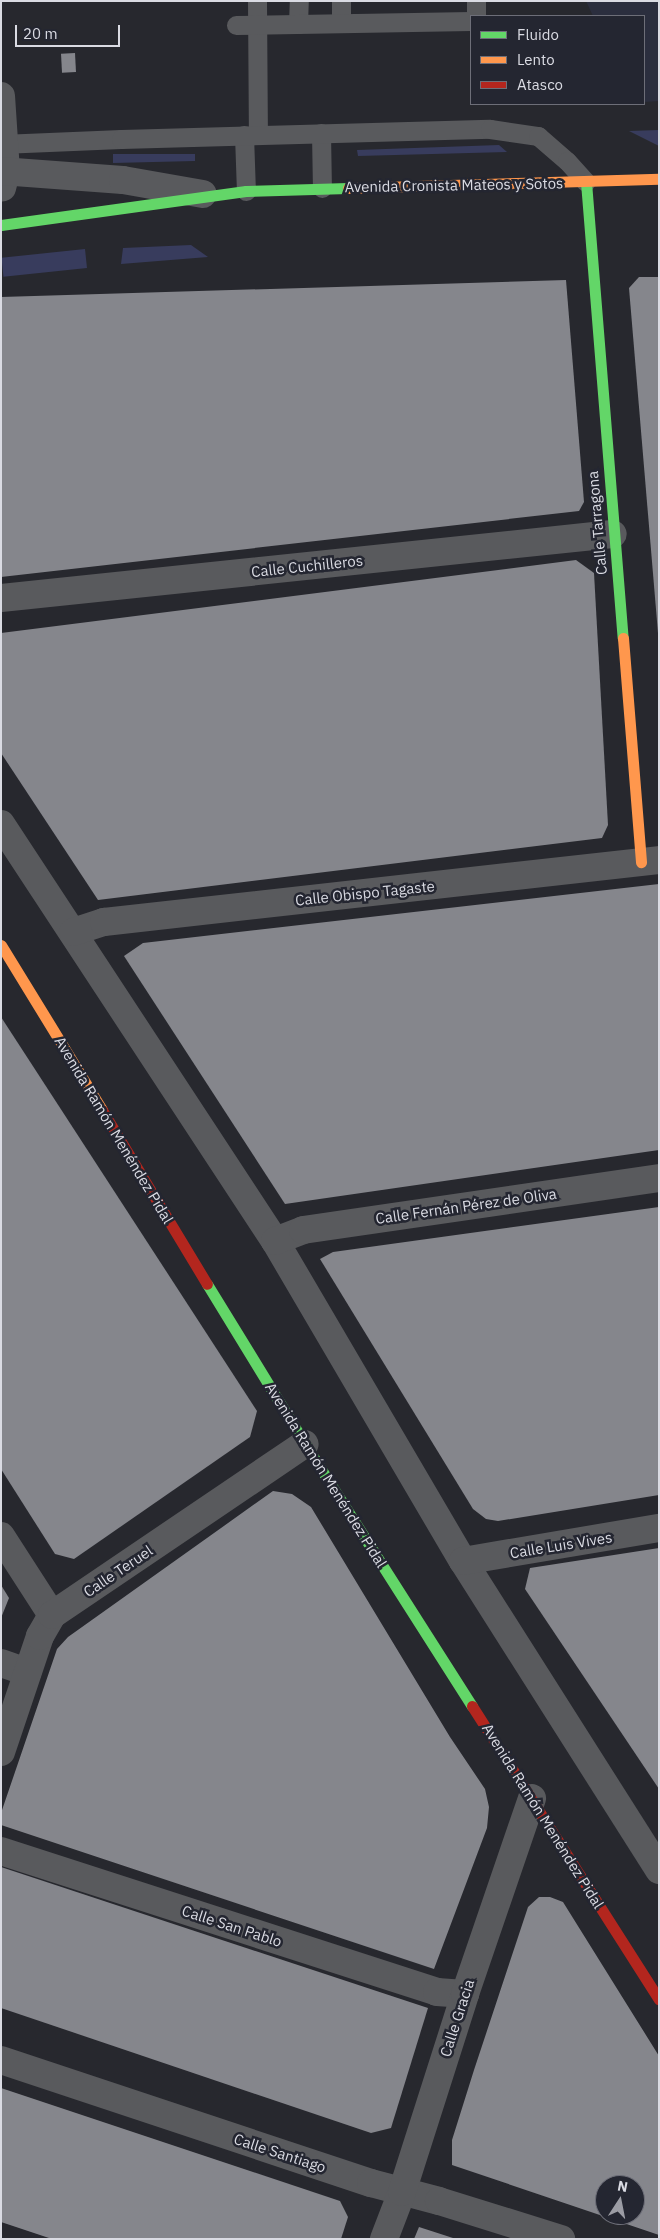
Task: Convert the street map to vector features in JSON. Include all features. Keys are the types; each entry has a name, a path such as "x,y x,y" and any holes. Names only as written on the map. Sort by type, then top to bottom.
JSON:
{"street":[{"path":"1,96 3,178"},
{"name":"Avenida Cronista Mateos y Sotos","path":"3,178 123,180 207,195"},
{"name":"Avenida Cronista Mateos y Sotos","path":"1,225 246,191 659,179"},
{"name":"Calle Tarragona","path":"586,182 613,534 650,861"},
{"name":"Calle Cuchilleros","path":"1,598 613,534"},
{"path":"1,824 275,1241 463,1561 659,1870"},
{"name":"Calle Obispo Tagaste","path":"73,932 104,922 650,861"},
{"name":"Avenida Ramón Menéndez Pidal","path":"1,945 305,1444 659,1999"},
{"name":"Calle Fernán Pérez de Oliva","path":"275,1241 303,1230 659,1178"},
{"name":"Calle Teruel","path":"1,1752 40,1636 52,1615 305,1444"},
{"name":"Calle Luis Vives","path":"463,1561 659,1528"},
{"path":"1,1536 52,1615"},
{"path":"1,1664 27,1672"},
{"name":"Calle Gracia","path":"384,2239 402,2192 465,1994 532,1798"},
{"name":"Calle San Pablo","path":"1,1851 437,1992 465,1994"},
{"name":"Calle Santiago","path":"1,2060 402,2192 439,2201 561,2239"}],"lane":[{"path":"246,191 251,135 257,1"},
{"path":"298,24 299,1"},
{"path":"340,1 341,23"},
{"path":"476,1 476,15"},
{"path":"236,25 470,21"},
{"name":"Avenida Cronista Mateos y Sotos","path":"3,144 490,129 538,136 586,182"},
{"path":"322,133 322,188"}],"shaded area":[{"path":"586,1 659,1 659,101 645,102 645,15 593,15"},
{"path":"659,130 659,146 629,131"},
{"path":"499,145 507,152 358,156 357,150"},
{"path":"113,154 195,154 195,161 113,163"},
{"path":"191,245 208,257 121,264 123,248"},
{"path":"85,249 87,268 3,277 1,258"}],"building":[{"path":"75,53 76,72 62,73 61,54"},
{"path":"639,277 659,277 659,645 629,288"},
{"path":"566,280 584,502 579,511 1,577 1,297"},
{"path":"576,560 594,573 608,825 602,838 98,900 1,753 1,633"},
{"path":"659,884 659,1150 285,1204 124,956 143,943"},
{"path":"1,1017 257,1411 250,1437 74,1559 55,1554 1,1469"},
{"path":"659,1207 659,1495 498,1521 486,1519 473,1509 320,1259 333,1252"},
{"path":"273,1491 292,1494 311,1507 450,1737 485,1789 489,1807 487,1828 434,1969 1,1825 1,1813 57,1649 68,1637"},
{"path":"659,1548 659,1789 525,1589 530,1568"},
{"path":"1,1585 9,1598 1,1618"},
{"path":"1,1867 428,2008 391,2128 371,2133 1,2008"},
{"path":"539,1897 550,1897 563,1902 659,2056 659,2235 629,2225 645,2225 645,2175 595,2175 595,2213 452,2165 452,2140 528,1907"},
{"path":"1,2088 340,2201 348,2217 341,2239 52,2239 1,2222"},
{"path":"419,2227 453,2238 453,2239 414,2239"}],"traffic: fast":[{"path":"586,182 623,638"},
{"path":"1,225 246,191 348,188"},
{"path":"207,1284 305,1444 472,1706"}],"traffic: slow":[{"path":"348,188 659,179"},
{"path":"623,638 641,862"},
{"path":"1,945 102,1110"}],"traffic: jam":[{"path":"102,1110 207,1284"},
{"path":"472,1706 659,1999"}]}
